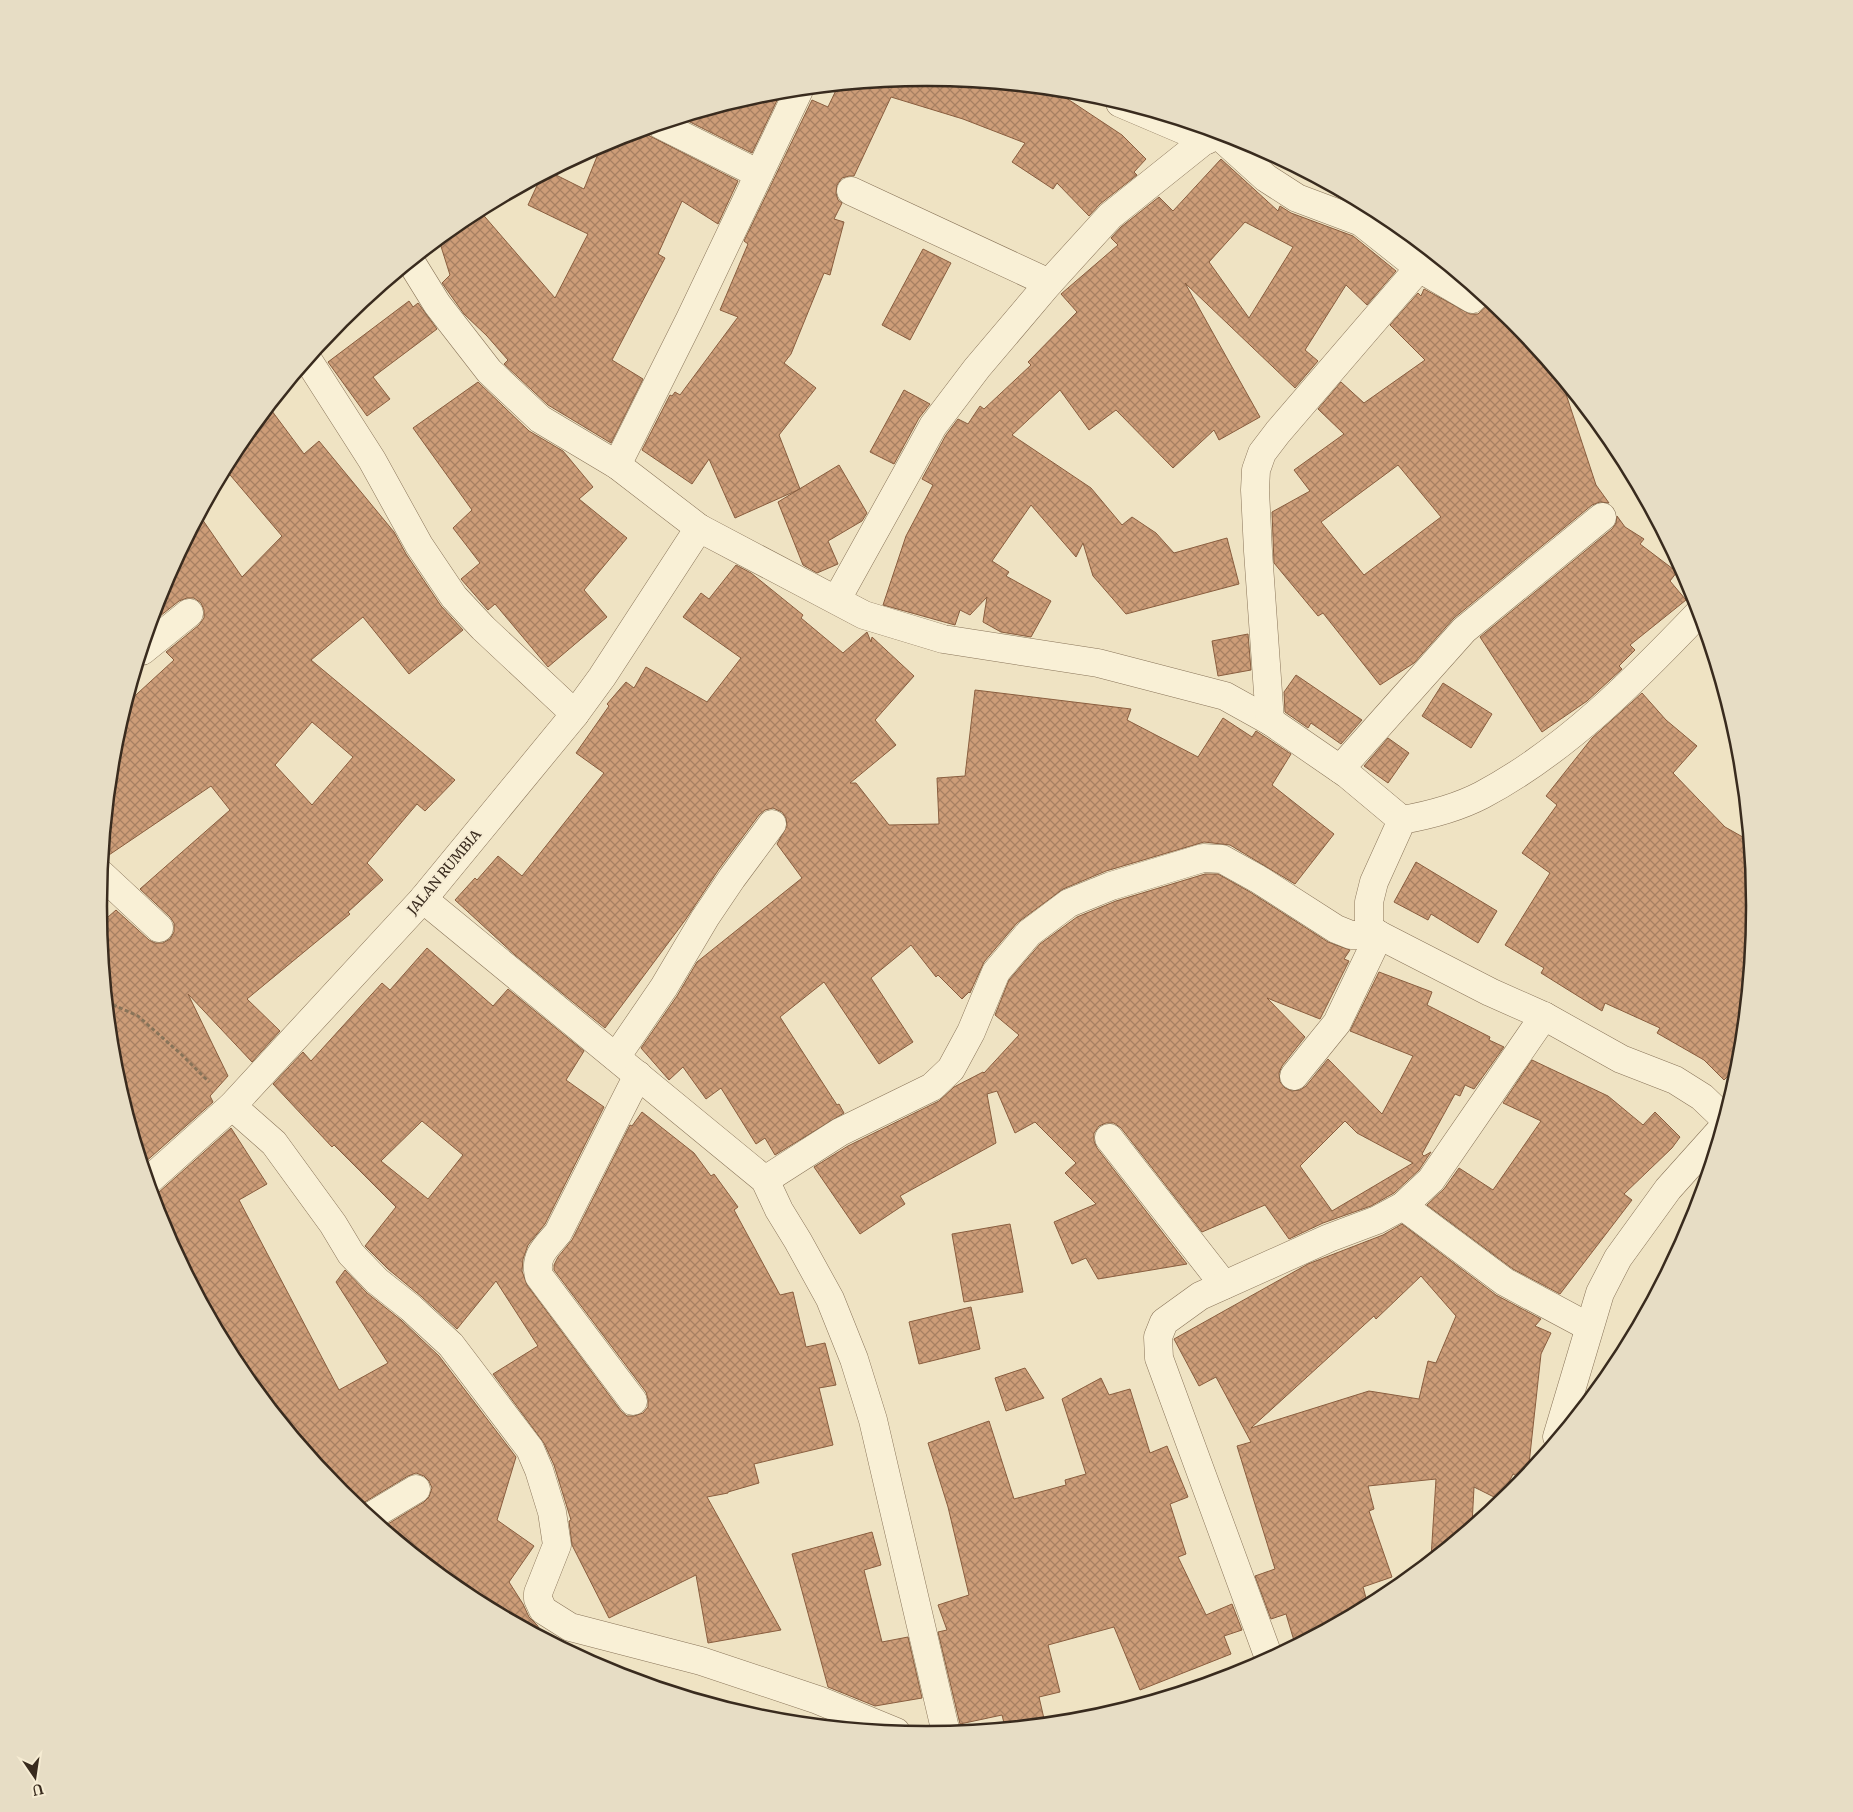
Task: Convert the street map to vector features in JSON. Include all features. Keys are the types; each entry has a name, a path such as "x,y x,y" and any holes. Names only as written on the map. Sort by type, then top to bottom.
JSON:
{"street":[{"path":"616,464 690,319 796,97"},
{"path":"668,128 758,174"},
{"path":"837,599 933,426 977,368 1049,283 1110,216 1209,137"},
{"path":"1220,141 1266,178 1297,198 1361,222 1419,268 1472,299 1474,297"},
{"path":"851,191 1049,283"},
{"path":"414,267 437,304 489,372 540,419 616,464 699,528 837,599 864,615 922,634 943,639 1098,663 1225,696 1270,721 1340,769 1402,820"},
{"path":"1270,721 1258,551 1256,470 1262,453 1278,432 1419,268"},
{"path":"311,365 372,460 419,545 454,597 483,628 575,714"},
{"path":"1340,769 1464,630 1602,517"},
{"name":"JALAN RUMBIA","path":"153,1177 232,1106 423,899 575,714 602,677 699,528"},
{"path":"149,646 189,613"},
{"path":"1402,820 1438,813 1481,795 1537,760 1598,712 1694,617"},
{"path":"1294,1076 1337,1023 1374,932 1369,902 1374,882 1402,820"},
{"path":"616,1057 664,987 705,918 772,824"},
{"path":"765,1180 840,1132 932,1087 951,1069 970,1032 996,972 1029,933 1048,917 1069,903 1111,886 1203,858 1222,859 1258,879 1336,929 1351,935 1364,935 1374,932 1490,992 1544,1016 1621,1059 1675,1080 1702,1097 1719,1113"},
{"path":"108,880 159,928"},
{"path":"423,899 765,1180 779,1210 830,1300 857,1368 873,1420 944,1725"},
{"path":"1267,1651 1159,1358 1158,1337 1164,1322 1200,1296 1329,1238 1377,1220 1403,1206 1431,1180 1544,1016"},
{"path":"633,1401 539,1276 536,1266 540,1255 558,1233 638,1075"},
{"path":"232,1106 274,1143 334,1224 351,1254 377,1281 411,1308 451,1345 530,1449 539,1470 552,1512 557,1545 538,1593 538,1599 543,1610 570,1627 701,1661 818,1700 877,1724"},
{"path":"1109,1138 1224,1285"},
{"path":"1561,1425 1600,1293 1618,1258 1668,1189 1712,1140"},
{"path":"1403,1206 1505,1282 1590,1327"},
{"path":"376,1513 416,1489"}],"path":[{"path":"113,1004 138,1016 182,1055 232,1106"}],"building":[{"path":"926,86 980,88 1033,93 1067,99 1122,135 1146,159 1134,172 1137,175 1100,204 1089,216 1057,183 1053,189 1012,162 1025,143 963,119 891,97 854,176 842,178 837,185 836,193 838,200 842,203 834,219 844,222 830,275 824,273 791,354 784,363 816,388 779,435 800,489 735,518 709,459 692,484 642,450 670,395 672,396 675,392 680,395 738,317 720,310 748,244 744,241 812,100 828,107 835,92 873,88"},
{"path":"777,100 752,153 689,122 714,114"},
{"path":"649,135 738,181 718,224 682,201 658,254 665,258 612,360 643,379 611,443 548,405 504,364 508,360 464,314 442,283 450,275 441,246 484,216 555,298 588,234 528,205 537,185 556,175 584,189 597,156"},
{"path":"1221,159 1278,211 1280,206 1291,213 1353,236 1396,271 1367,305 1346,285 1305,350 1318,361 1295,388 1185,283 1260,417 1219,440 1214,430 1173,468 1116,410 1089,430 1060,390 1012,435 1091,488 1122,525 1132,517 1156,533 1174,553 1227,538 1239,584 1126,614 1093,576 1083,543 1076,557 1031,505 992,561 1009,572 1006,576 1051,601 1031,637 1001,632 983,622 987,597 970,615 960,610 955,625 883,605 906,536 933,485 922,479 946,435 958,419 968,424 980,406 984,409 1031,365 1028,362 1077,312 1061,294 1118,245 1111,238 1121,227 1159,197 1173,211","holes":["1245,222 1293,247 1249,318 1209,262"]},
{"path":"923,249 951,263 910,340 882,325"},
{"path":"1424,289 1470,314 1478,314 1486,307 1543,366 1566,393 1596,485 1609,503 1600,502 1592,505 1454,618 1414,663 1380,685 1323,613 1318,616 1274,563 1272,512 1310,491 1294,470 1344,434 1318,409 1341,382 1364,403 1425,360 1390,325 1418,293 1421,296","holes":["1398,465 1441,517 1364,575 1321,522"]},
{"path":"409,301 413,307 418,303 437,329 373,377 390,399 367,416 328,362"},
{"path":"478,382 529,431 563,451 593,487 579,499 627,538 584,590 607,617 548,667 495,604 488,610 461,579 480,563 453,528 472,510 413,428"},
{"path":"904,390 930,404 919,418 894,464 870,452"},
{"path":"273,412 304,454 319,441 394,532 406,554 441,606 463,630 409,674 363,617 311,660 455,780 425,811 417,804 367,863 383,880 348,912 350,914 247,999 280,1031 252,1062 188,994 228,1076 210,1096 213,1102 147,1160 123,1066 114,1013 107,918 116,910 149,940 155,943 163,943 170,939 174,932 174,923 140,889 230,810 211,786 109,855 114,799 123,746 134,696 174,660 166,652 199,625 204,618 204,610 201,603 194,598 179,601 160,616 191,543 203,521 242,577 282,536 230,475","holes":["312,722 353,757 312,805 275,765"]},
{"path":"839,465 867,513 862,521 828,541 838,564 817,573 803,565 778,502"},
{"path":"1617,516 1625,527 1644,539 1640,544 1674,570 1676,574 1670,581 1686,600 1630,645 1635,650 1619,666 1622,669 1587,701 1542,732 1480,637 1612,529 1616,523"},
{"path":"736,565 751,573 803,615 801,618 843,653 867,632 871,642 872,637 914,676 875,720 896,745 850,783 856,783 889,825 939,824 937,778 965,776 975,690 1131,709 1127,720 1198,757 1223,718 1252,737 1256,731 1291,754 1272,785 1334,834 1295,884 1230,845 1204,842 1106,871 1063,889 1017,923 984,962 970,993 962,999 938,975 936,977 911,945 871,978 913,1042 879,1064 824,982 780,1017 844,1113 775,1155 765,1138 756,1144 721,1088 706,1099 683,1067 669,1080 641,1048 677,996 697,962 802,878 777,844 787,826 786,818 782,812 773,808 765,810 759,815 719,869 686,919 605,1028 515,955 455,900 475,878 477,880 498,856 522,876 604,773 576,753 609,706 607,704 626,682 634,688 646,667 707,702 741,658 683,617 701,593 709,599"},
{"path":"1248,634 1251,670 1218,676 1212,641"},
{"path":"1296,675 1362,720 1341,744 1311,723 1308,728 1285,712 1284,692"},
{"path":"1443,683 1492,714 1471,748 1422,716"},
{"path":"1642,693 1666,720 1697,746 1673,773 1725,827 1743,837 1746,906 1744,960 1739,1013 1730,1066 1728,1076 1724,1080 1704,1060 1657,1033 1660,1028 1605,1003 1602,1011 1541,973 1544,968 1505,945 1550,873 1522,853 1557,805 1546,796 1592,738"},
{"path":"1388,738 1409,753 1388,783 1364,766"},
{"path":"1416,862 1497,911 1478,943 1431,914 1428,920 1394,902"},
{"path":"1205,874 1218,874 1250,892 1328,942 1350,950 1344,959 1349,961 1320,1019 1267,998 1305,1037 1282,1066 1279,1073 1280,1082 1285,1088 1292,1091 1300,1090 1306,1086 1328,1059 1382,1114 1413,1056 1350,1031 1379,972 1432,992 1427,1005 1490,1037 1489,1040 1504,1047 1474,1089 1465,1085 1460,1096 1455,1094 1422,1154 1424,1156 1431,1152 1419,1170 1394,1193 1371,1206 1323,1223 1289,1239 1265,1205 1202,1232 1121,1128 1114,1123 1106,1123 1099,1126 1094,1133 1094,1141 1097,1148 1187,1264 1098,1279 1086,1258 1072,1264 1054,1222 1096,1204 1065,1173 1076,1163 1035,1122 1015,1133 997,1091 987,1094 996,1143 900,1196 905,1204 860,1234 814,1167 848,1146 939,1101 954,1087 984,1073 1019,1035 995,1015 1009,980 1040,944 1077,917 1116,901","holes":["1345,1121 1357,1133 1413,1163 1332,1211 1300,1166"]},
{"path":"427,948 493,1006 508,989 584,1051 566,1080 604,1107 545,1224 528,1245 523,1259 522,1271 527,1285 621,1411 627,1416 643,1413 648,1407 646,1392 554,1270 554,1265 572,1240 630,1125 632,1126 642,1112 694,1153 711,1176 714,1174 738,1207 734,1210 780,1295 793,1292 806,1347 825,1343 836,1385 819,1388 833,1445 754,1464 759,1483 728,1493 707,1497 781,1630 708,1643 696,1575 609,1618 572,1545 569,1521 571,1520 554,1465 544,1443 493,1374 538,1346 496,1281 457,1329 388,1269 365,1246 396,1207 334,1145 332,1147 273,1084 303,1052 311,1061 382,983 390,990","holes":["422,1121 463,1155 428,1199 381,1161"]},
{"path":"1532,1060 1608,1096 1643,1125 1655,1112 1680,1137 1672,1148 1624,1194 1632,1200 1560,1294 1513,1269 1427,1205 1444,1189 1459,1168 1493,1190 1541,1121 1503,1103"},
{"path":"231,1128 267,1184 239,1200 339,1390 388,1363 336,1282 345,1270 367,1293 401,1320 439,1356 516,1457 497,1520 534,1546 509,1582 529,1617 539,1628 471,1588 427,1556 388,1524 429,1497 432,1488 424,1476 416,1473 408,1476 364,1502 310,1446 276,1405 245,1361 217,1316 191,1269 159,1193"},
{"path":"1010,1224 1023,1292 964,1302 952,1234"},
{"path":"1402,1224 1496,1295 1541,1319 1535,1326 1551,1333 1541,1354 1529,1461 1516,1476 1513,1474 1508,1484 1494,1497 1474,1487 1472,1517 1431,1552 1436,1479 1368,1486 1374,1509 1369,1511 1392,1577 1363,1587 1366,1598 1293,1639 1286,1614 1271,1619 1255,1576 1275,1569 1237,1446 1251,1442 1216,1377 1199,1386 1174,1339 1308,1264 1383,1235","holes":["1421,1276 1456,1316 1436,1363 1428,1361 1419,1399 1369,1391 1251,1428 1374,1316 1376,1319"]},
{"path":"971,1307 980,1349 919,1364 909,1322"},
{"path":"1025,1368 1044,1398 1006,1411 995,1378"},
{"path":"1101,1378 1109,1395 1130,1389 1150,1453 1167,1446 1188,1497 1170,1504 1186,1554 1178,1557 1206,1615 1232,1604 1242,1630 1224,1636 1231,1654 1140,1690 1114,1627 1048,1645 1060,1692 1039,1697 1044,1717 1004,1722 1002,1715 960,1724 938,1632 947,1630 938,1605 969,1595 948,1507 928,1443 989,1421 1014,1499 1066,1485 1065,1480 1086,1474 1062,1399"},
{"path":"872,1532 881,1565 864,1570 882,1642 908,1637 922,1698 875,1706 828,1687 792,1554"}]}
